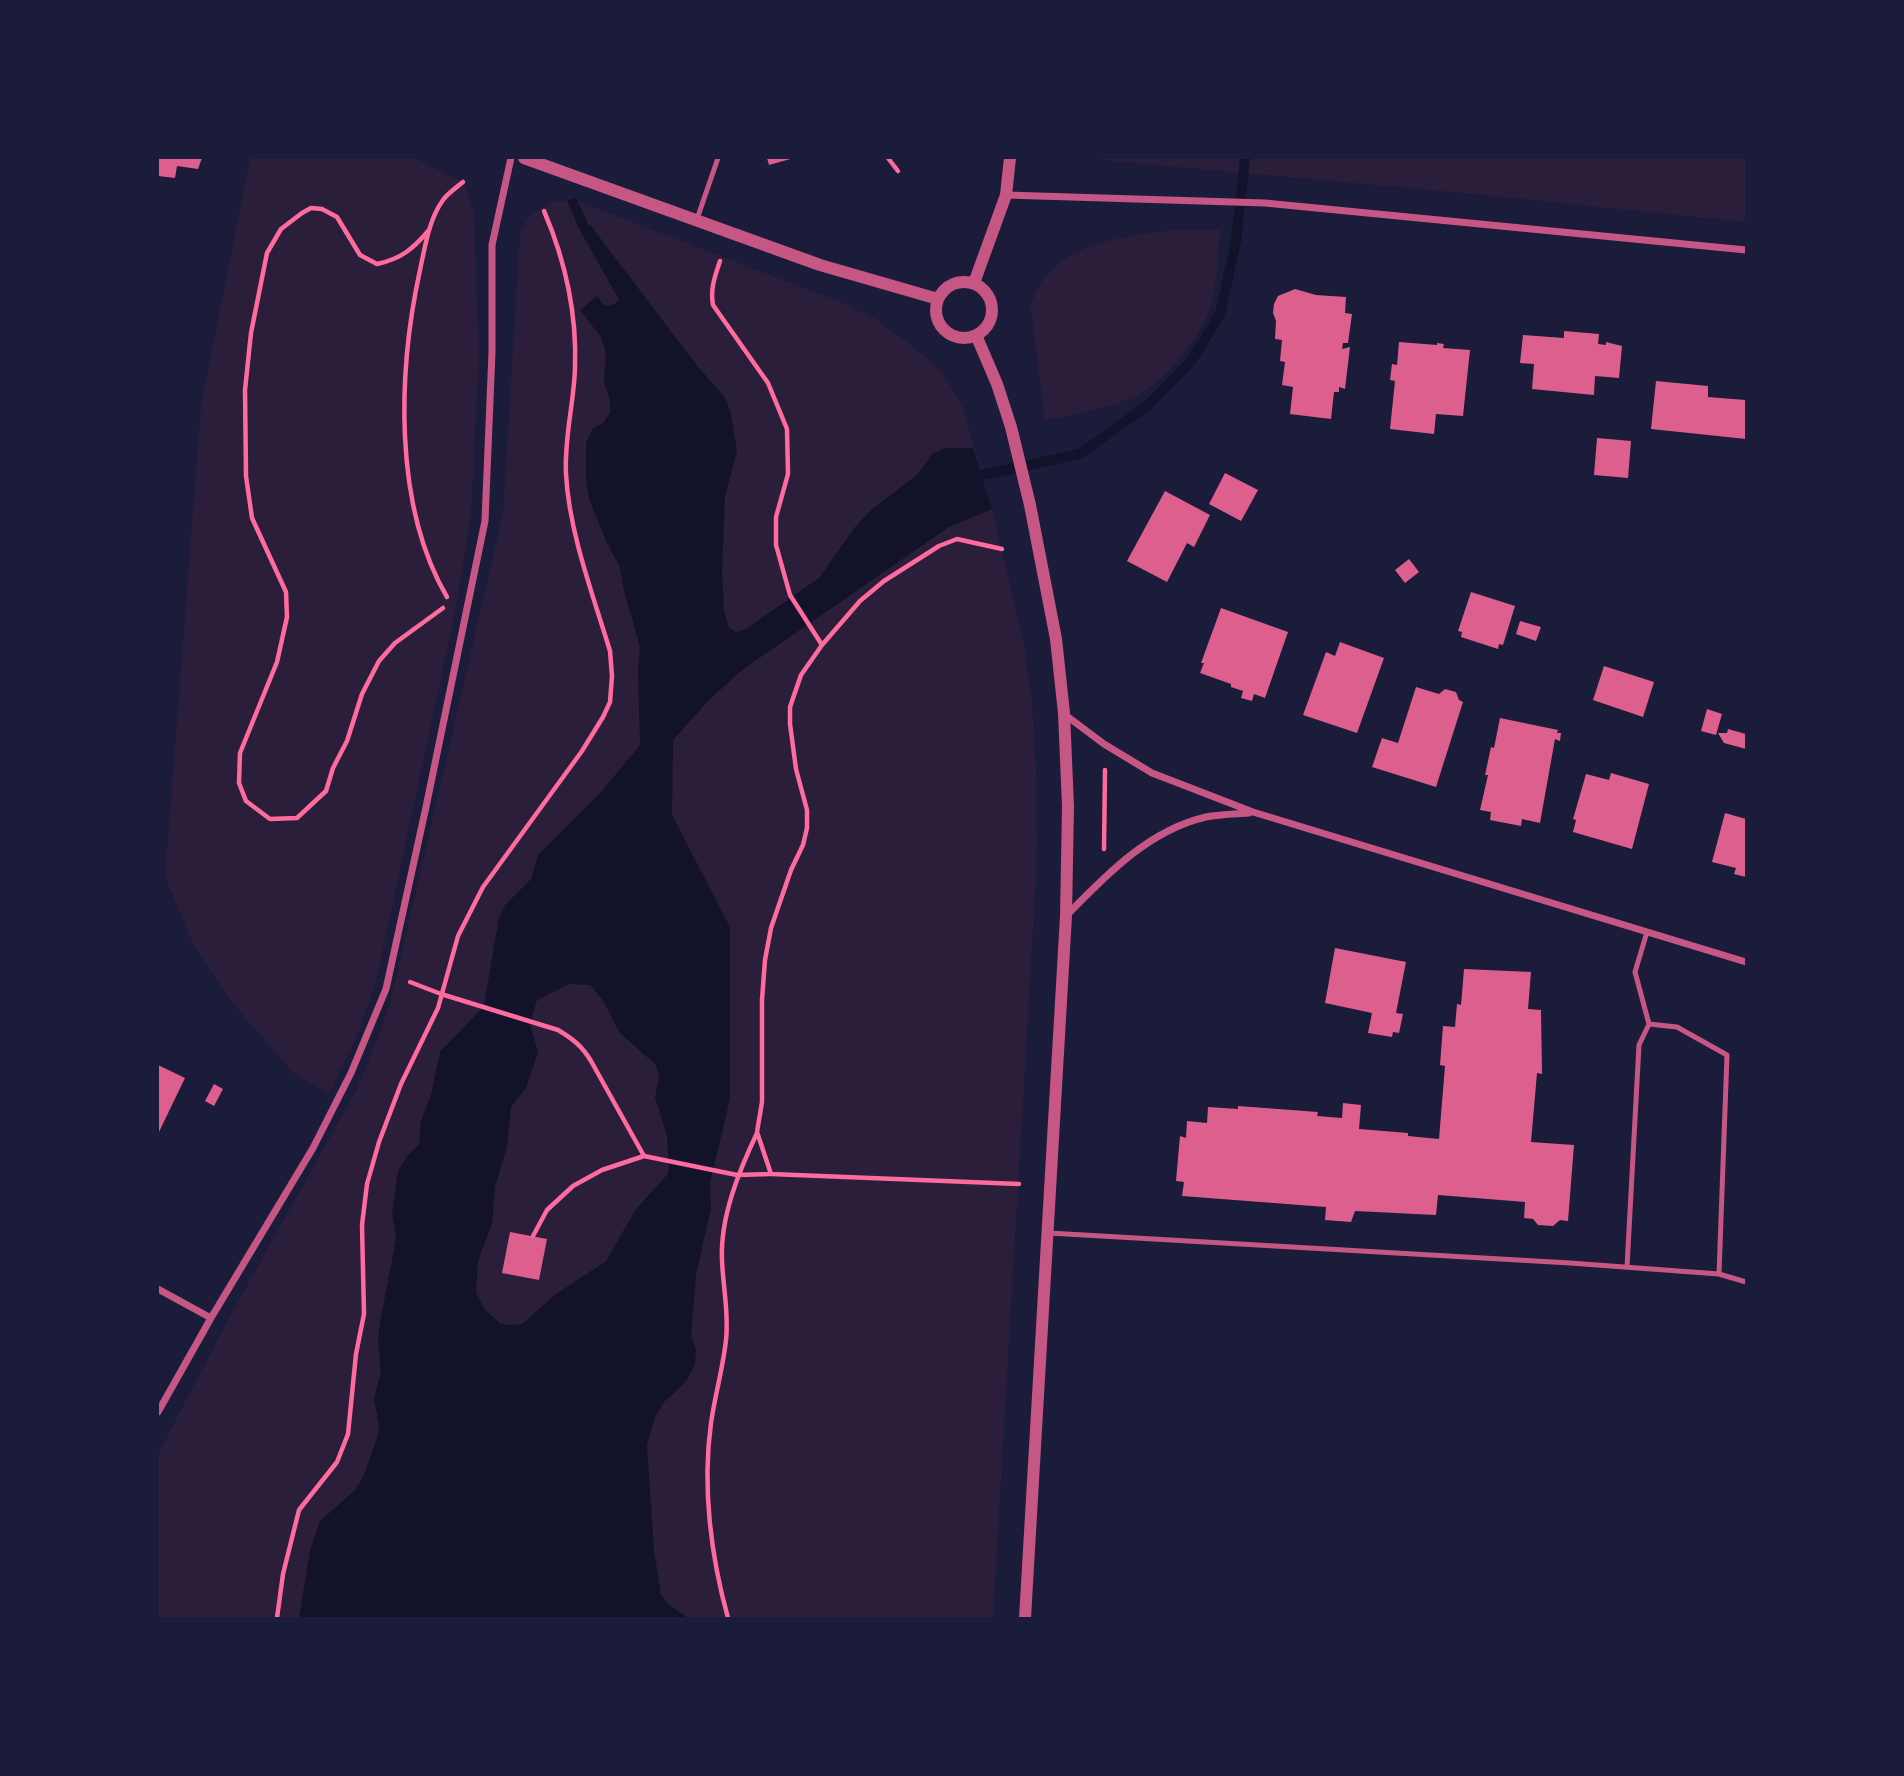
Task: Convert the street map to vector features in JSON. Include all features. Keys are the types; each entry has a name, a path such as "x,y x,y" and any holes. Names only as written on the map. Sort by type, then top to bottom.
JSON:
{"street":[{"path":"158,1412 313,1148 351,1073 386,989 485,520 492,352 492,245 511,158"},
{"path":"524,158 820,265 938,299"},
{"path":"974,283 1006,195 1010,158"},
{"path":"1006,195 1265,203 1746,250"},
{"path":"974,283 986,292 993,305 988,326 976,335 960,338 945,330 936,316 938,299 946,288 953,284 974,283"},
{"path":"976,335 997,384 1011,427 1030,505 1056,639 1064,713 1068,806 1066,916 1025,1619"},
{"path":"1064,713 1104,744 1152,773 1253,813 1746,962"},
{"path":"1066,916 1104,877 1152,841 1179,826 1206,817 1253,813"},
{"path":"158,1289 211,1318"}],"lane":[{"path":"697,219 718,158"},
{"path":"1627,1267 1639,1045 1648,1024 1635,972 1647,932"},
{"path":"1648,1024 1677,1027 1727,1055 1719,1274"},
{"path":"1048,1233 1627,1267 1719,1274 1746,1282"}],"path":[{"path":"888,158 898,171"},
{"path":"429,230 415,247 402,257 376,264 360,255 337,217 322,209 311,208 281,229 267,253 251,333 246,390 246,476 252,518 286,592 287,617 277,662 240,753 239,783 247,802 270,819 297,818 326,791 332,768 347,741 362,694 379,661 395,643 450,603 431,564 411,493 405,447 406,368 412,307 429,230 443,200 463,182"},
{"path":"277,1619 283,1574 299,1510 337,1462 348,1434 356,1354 364,1314 362,1225 367,1184 379,1142 401,1084 438,1008 458,936 484,887 582,751 610,702 610,651 569,503 566,449 573,398 575,344 569,285 544,211"},
{"path":"720,261 711,295 713,305 768,383 787,429 788,474 776,517 776,545 790,595 822,645"},
{"path":"728,1619 715,1558 708,1467 710,1426 726,1339 727,1311 722,1242 737,1175 757,1132 762,1102 761,1026 765,960 774,917 803,845 807,828 807,810 796,769 790,707 801,676 822,645 860,601 884,581 939,546 957,539 1002,550"},
{"path":"1104,851 1105,769"},
{"path":"406,981 558,1030 583,1047 644,1156"},
{"path":"757,1132 771,1174"},
{"path":"533,1236 547,1210 573,1186 602,1170 644,1156 737,1175 1019,1184"}],"shaded area":[{"path":"250,158 415,158 463,182 474,211 479,357 471,515 456,608 376,981 358,1034 329,1093 296,1076 230,1000 192,942 165,876 201,405"},
{"path":"1079,158 1746,158 1746,222 1474,194"},
{"path":"557,201 580,202 843,303 876,319 943,373 963,408 992,509 1024,644 1032,703 1036,771 1037,859 993,1618 158,1618 158,1454 229,1318 357,1089 383,1025 503,513 520,233 535,212"},
{"path":"576,223 591,226 698,367 724,396 730,410 737,451 725,496 722,569 724,610 729,628 736,632 746,629 819,578 855,527 872,509 918,474 932,454 944,448 973,448 992,509 949,527 742,670 709,700 673,740 672,815 730,927 730,1099 710,1183 711,1208 696,1275 691,1335 696,1350 695,1365 685,1383 664,1402 655,1417 647,1445 654,1550 661,1595 668,1604 688,1618 299,1618 310,1550 320,1521 355,1490 364,1475 378,1435 374,1398 381,1373 378,1343 396,1239 392,1214 398,1171 408,1155 419,1145 421,1121 431,1095 440,1052 484,1006 499,918 505,905 531,879 538,855 601,792 640,745 640,647 620,567 589,499 586,481 586,443 593,428 602,424 610,413 610,400 604,382 606,353 601,337 580,310 597,296 605,306 619,300","holes":["569,984 590,985 602,999 620,1033 656,1065 659,1076 655,1097 667,1136 669,1170 636,1209 606,1261 556,1294 522,1324 500,1323 485,1310 476,1292 478,1261 492,1223 495,1187 507,1147 511,1107 526,1088 538,1053 530,1024 537,1000"]},
{"path":"1174,230 1220,230 1211,305 1193,341 1163,376 1143,392 1109,406 1045,420 1030,304 1043,279 1073,254 1105,241"}],"building":[{"path":"158,158 202,158 198,169 177,166 175,178 158,176"},
{"path":"767,158 794,158 769,165"},
{"path":"1295,289 1316,295 1346,297 1345,313 1352,314 1348,343 1343,343 1342,349 1350,347 1345,389 1339,387 1339,392 1334,392 1331,419 1290,414 1293,387 1282,385 1285,362 1280,361 1282,340 1275,339 1276,321 1273,313 1278,296"},
{"path":"1564,331 1599,334 1598,344 1606,345 1606,342 1622,346 1619,378 1595,376 1594,395 1532,389 1534,364 1520,363 1523,335 1564,338"},
{"path":"1399,342 1437,343 1444,344 1443,348 1470,350 1463,416 1436,414 1434,434 1390,429 1395,381 1390,380 1392,364 1397,365"},
{"path":"1656,381 1708,386 1708,397 1746,400 1746,439 1651,429"},
{"path":"1597,438 1631,441 1628,478 1594,475"},
{"path":"1225,473 1258,490 1241,521 1209,504"},
{"path":"1165,491 1210,515 1194,547 1187,543 1167,582 1127,561"},
{"path":"1409,559 1419,572 1405,583 1395,570"},
{"path":"1471,592 1515,606 1503,645 1499,644 1498,649 1461,637 1462,632 1458,631"},
{"path":"1221,608 1288,632 1265,698 1254,694 1252,701 1241,698 1243,691 1200,673 1204,663 1201,663"},
{"path":"1520,621 1541,627 1536,641 1516,634"},
{"path":"1340,642 1384,658 1357,733 1303,715 1326,652 1335,656"},
{"path":"1604,666 1654,682 1643,717 1593,700"},
{"path":"1416,687 1439,694 1445,689 1456,692 1459,700 1463,702 1436,787 1372,767 1382,738 1398,743"},
{"path":"1707,709 1722,714 1716,735 1701,731"},
{"path":"1500,718 1558,730 1557,733 1561,733 1560,741 1555,739 1540,823 1522,819 1521,826 1490,820 1491,812 1480,810 1491,747 1494,748"},
{"path":"1728,729 1746,734 1746,749 1724,743 1718,733 1727,733"},
{"path":"1611,773 1649,784 1632,849 1573,832 1576,820 1573,819 1586,774 1609,780"},
{"path":"1725,813 1746,819 1746,877 1734,874 1736,868 1712,862"},
{"path":"1335,948 1406,962 1396,1013 1403,1014 1399,1033 1393,1032 1392,1037 1368,1033 1372,1013 1325,1003"},
{"path":"1464,969 1531,972 1528,1009 1541,1010 1542,1074 1537,1073 1531,1142 1574,1145 1568,1221 1560,1220 1553,1226 1538,1225 1533,1219 1524,1218 1525,1202 1438,1195 1436,1215 1355,1211 1351,1222 1325,1220 1326,1207 1182,1196 1184,1182 1176,1181 1180,1136 1186,1138 1187,1121 1207,1123 1208,1107 1238,1109 1238,1106 1318,1112 1317,1116 1342,1118 1343,1103 1361,1105 1359,1129 1408,1133 1408,1136 1439,1139 1445,1066 1440,1065 1443,1026 1455,1027 1457,1004 1461,1005"},
{"path":"158,1065 185,1078 158,1134"},
{"path":"214,1084 223,1089 214,1106 205,1101"},
{"path":"510,1232 547,1239 539,1280 502,1273"}],"waterway":[{"path":"972,482 981,475 1080,454 1147,406 1192,360 1220,314 1236,241 1245,158"},
{"path":"573,203 588,235"}]}
